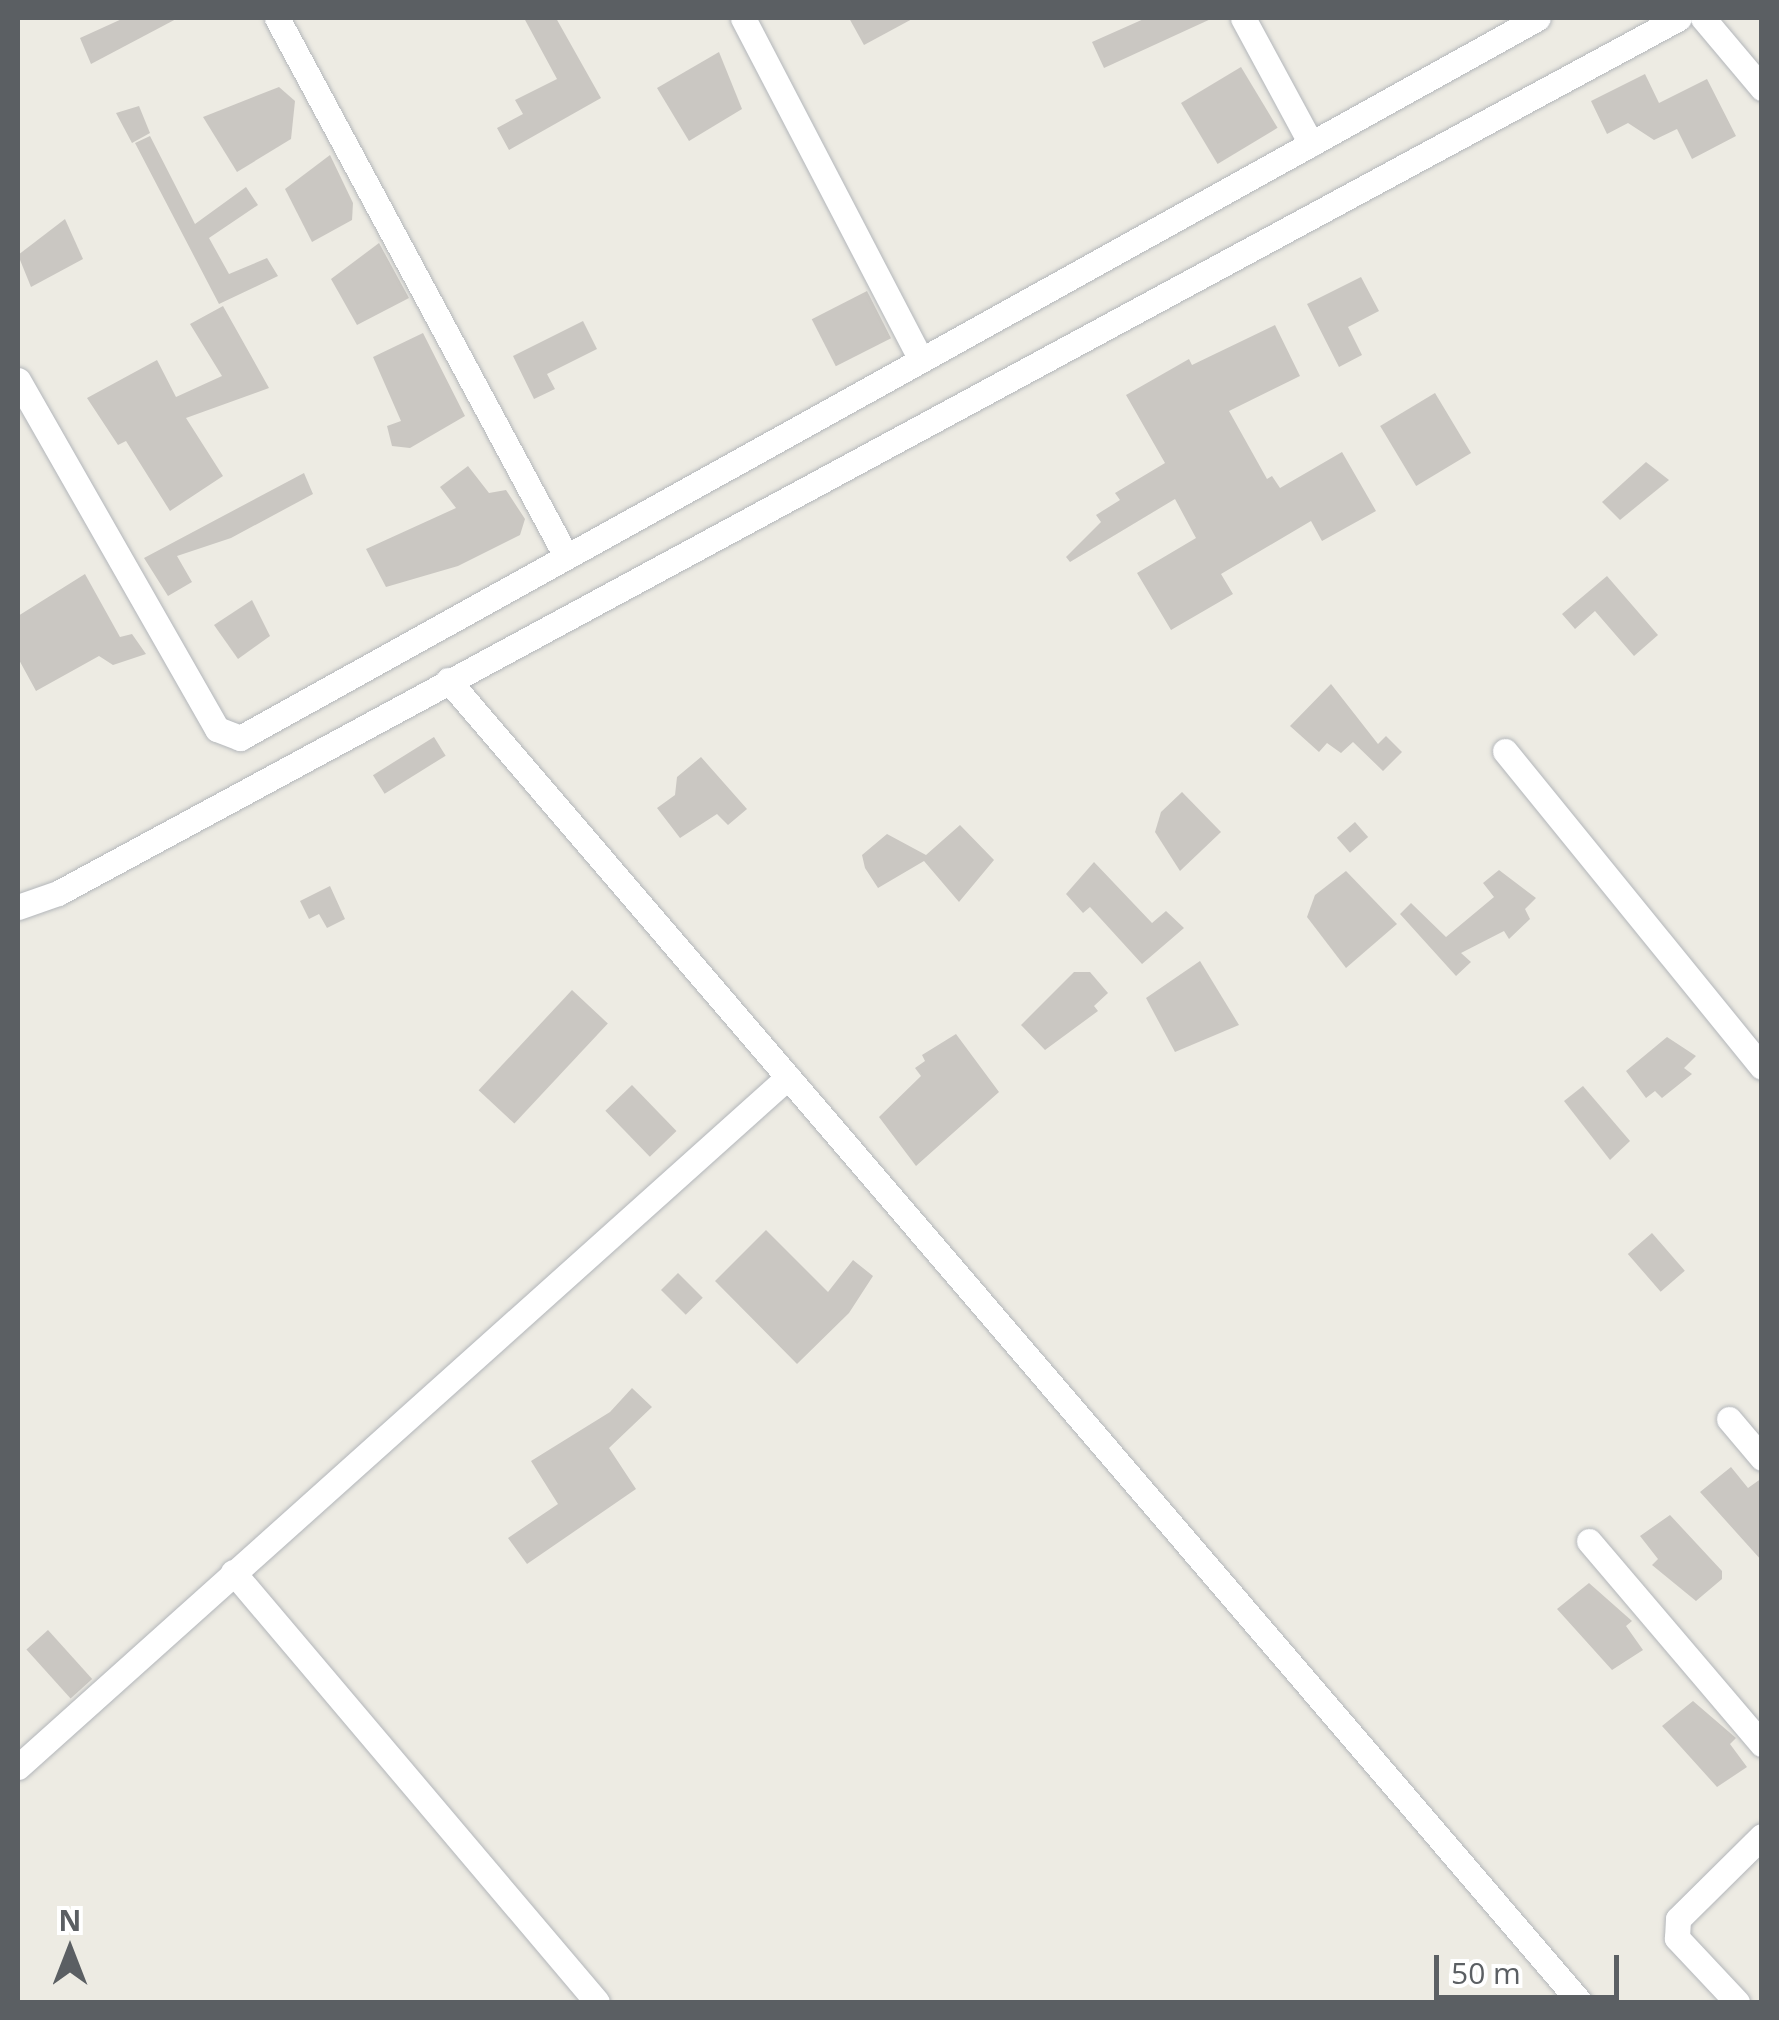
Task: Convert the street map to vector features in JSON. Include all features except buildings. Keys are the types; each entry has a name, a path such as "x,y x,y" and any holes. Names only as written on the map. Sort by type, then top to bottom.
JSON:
{"street":[{"path":"277,18 566,556"},
{"path":"743,18 920,358"},
{"path":"1243,18 1311,144"},
{"path":"18,380 217,729 240,738 1538,18"},
{"path":"18,907 58,893 1679,18"},
{"path":"1703,18 1762,88"},
{"path":"448,680 1580,2002"},
{"path":"1505,751 1762,1068"},
{"path":"18,1766 788,1077"},
{"path":"1729,1419 1762,1458"},
{"path":"1589,1541 1762,1744"},
{"path":"233,1572 596,2002"},
{"path":"1737,2002 1677,1938 1685,1905 1762,1836"},
{"path":"1736,1863 1762,1854"}]}
